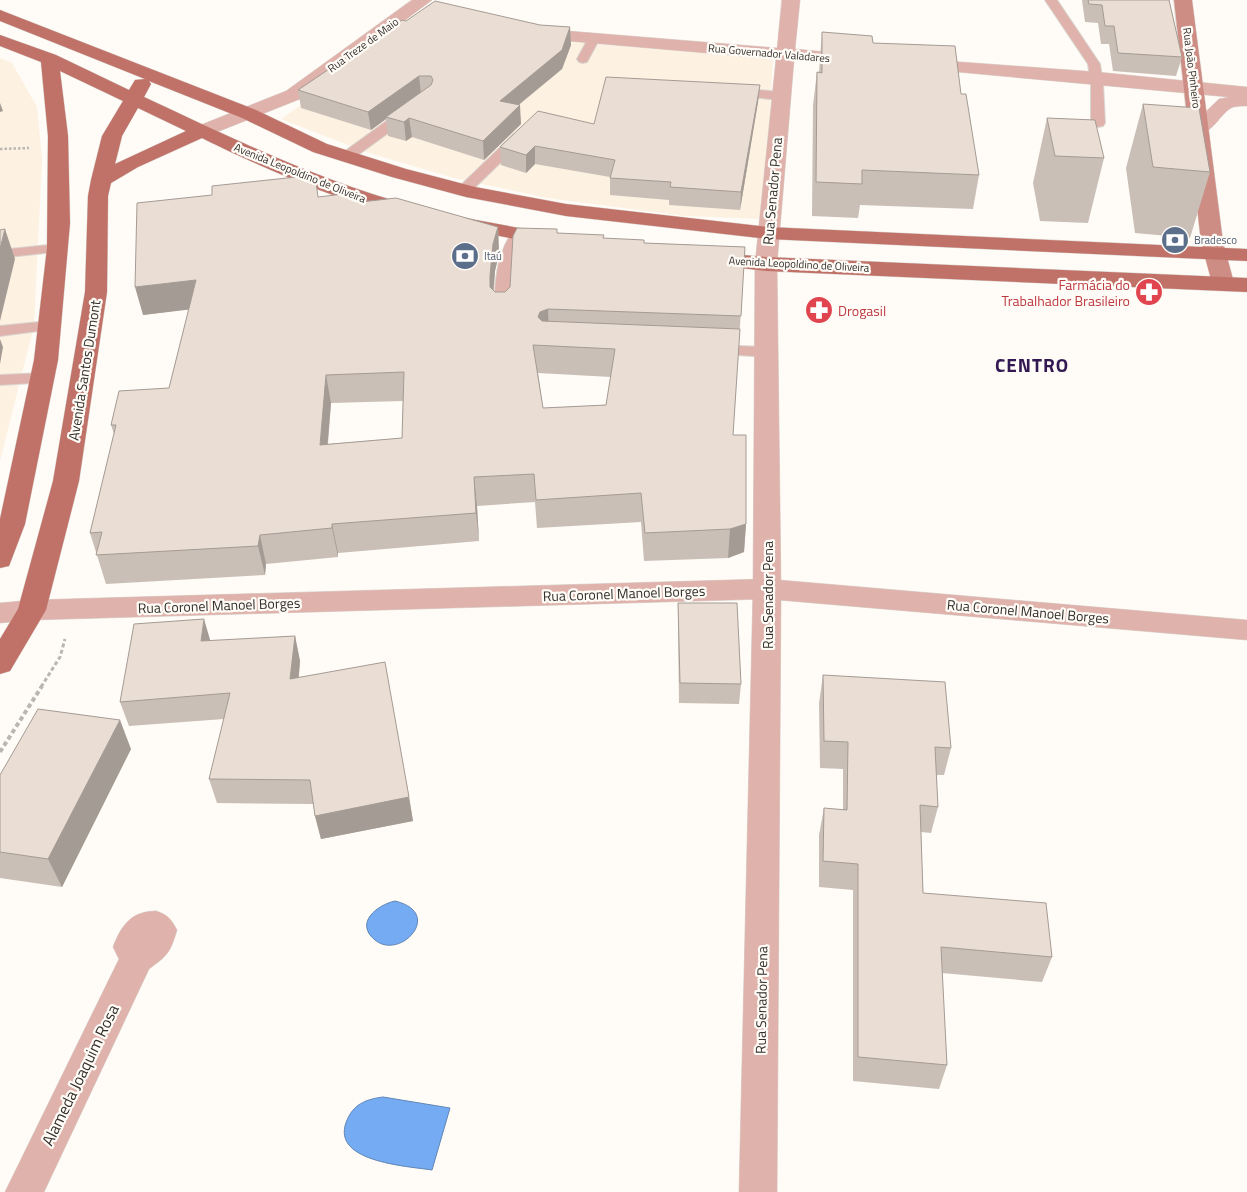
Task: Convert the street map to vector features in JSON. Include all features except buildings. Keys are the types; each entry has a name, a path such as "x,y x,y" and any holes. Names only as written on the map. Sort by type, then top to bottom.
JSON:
{"main road":[{"name":"Rua João Pinheiro","path":"1184,0 1192,86 1200,128 1214,253 1223,283"},
{"path":"0,15 249,114 320,148 346,157 464,190 566,210 768,232 1247,255"},
{"name":"Avenida Leopoldino de Oliveira","path":"4,45 50,59 200,132 269,163 371,201 436,217 570,243"},
{"path":"0,559 12,524 43,378 58,248 58,136 50,59"},
{"name":"Avenida Santos Dumont","path":"0,663 32,610 66,481 96,292 98,196 101,180 112,136 147,74"},
{"path":"101,180 131,163 200,132"},
{"name":"Avenida Leopoldino de Oliveira","path":"688,256 766,264 1247,285"}],"street":[{"name":"Rua Senador Pena","path":"758,1192 767,589 766,264 791,0"},
{"path":"419,1 439,7"},
{"name":"Rua Treze de Maio","path":"200,132 293,95 419,1"},
{"name":"Rua Governador Valadares","path":"519,27 594,38 872,61"},
{"path":"902,63 1192,86 1247,93"},
{"path":"1200,128 1226,103 1247,100"},
{"name":"Rua Coronel Manoel Borges","path":"0,613 32,610 767,589 1247,630"},
{"name":"Alameda Joaquim Rosa","path":"24,1192 137,958"}],"lane":[{"path":"1051,0 1094,64 1097,78 1098,123"},
{"path":"583,59 594,38"},
{"path":"719,91 781,96"},
{"path":"346,157 420,105"},
{"path":"464,190 526,130"},
{"path":"502,315 503,268 509,247 518,234"},
{"path":"0,254 58,248"},
{"path":"0,331 50,326"},
{"path":"694,350 767,352"},
{"path":"0,380 43,378"}],"path":[{"path":"0,149 36,148"},
{"path":"0,752 60,657 73,609"}],"shaded area":[{"path":"435,13 507,32 591,44 756,54 773,60 764,219 685,216 547,198 454,178 369,153 281,119"},
{"path":"0,58 12,63 37,107 42,159 34,326 0,461"}],"water":[{"path":"395,901 410,907 416,915 417,924 413,933 405,940 396,944 385,945 375,940 369,934 367,921 381,906"},
{"path":"383,1097 450,1108 432,1170 372,1159 358,1153 348,1144 344,1133 351,1113 362,1103"}],"place":[{"name":"Bradesco","path":"1175,240"},
{"name":"Itaú","path":"465,256"},
{"name":"Farmácia do Trabalhador Brasileiro","path":"1149,292"},
{"name":"Drogasil","path":"819,310"}],"district":[{"name":"CENTRO","path":"1032,364"}]}
